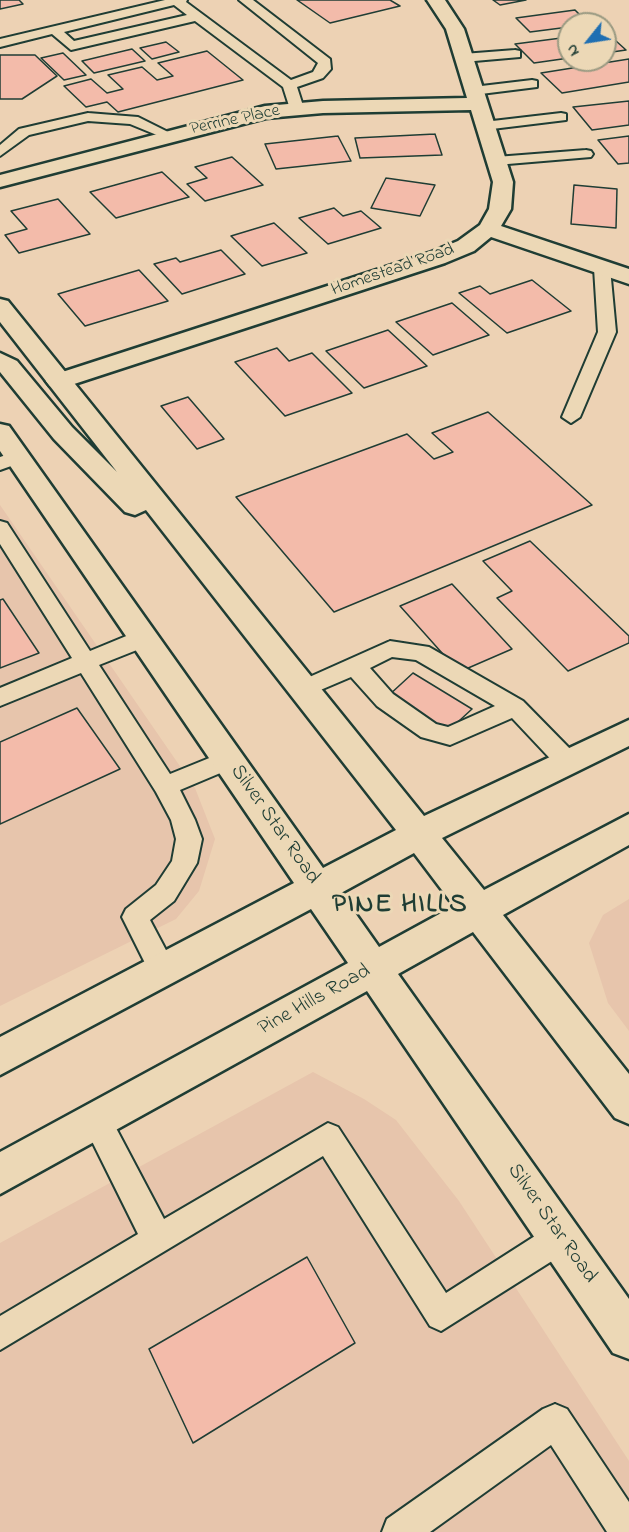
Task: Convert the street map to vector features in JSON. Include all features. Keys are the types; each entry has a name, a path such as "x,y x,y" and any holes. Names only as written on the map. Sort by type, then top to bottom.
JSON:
{"main road":[{"name":"Homestead Road","path":"59,381 437,258 466,246 488,229 500,209 503,182 455,29 436,0"},
{"name":"Perrine Place","path":"5,174 170,136 236,118 297,109 475,97"},
{"path":"488,229 629,277"},
{"path":"0,306 419,834 629,1105"},
{"path":"0,360 8,366 63,433 254,627"},
{"name":"Silver Star Road","path":"0,432 9,460 144,638 629,1337"},
{"path":"0,1057 419,834 629,732"},
{"name":"Pine Hills Road","path":"0,1174 629,828"}],"lane":[{"path":"245,0 325,62 324,69 318,75 289,85"},
{"path":"0,43 179,1 289,85 297,109"},
{"path":"55,30 71,46 197,17"},
{"path":"463,58 515,54"},
{"path":"475,97 532,84"},
{"path":"0,131 24,132 87,117 114,117 144,123 170,136"},
{"path":"484,126 561,117"},
{"path":"0,152 24,132"},
{"path":"496,161 586,154"},
{"path":"571,417 607,332 602,268"},
{"path":"0,528 165,786 183,820 189,839 184,863 165,893 135,917 163,971"},
{"path":"0,698 144,638"},
{"path":"304,689 390,649 421,653 515,707 567,761"},
{"path":"355,666 385,700 429,731 450,736 515,707"},
{"path":"165,786 229,759"},
{"path":"97,1121 158,1240"},
{"path":"0,1335 328,1137 441,1315 560,1238"},
{"path":"400,1532 555,1421 627,1532"}],"shaded area":[{"path":"0,505 195,788 215,839 199,891 176,919 0,1006"},
{"path":"629,899 629,1031 608,1003 589,943 603,915"},
{"path":"313,1072 364,1099 396,1120 459,1201 629,1461 629,1532 0,1532 0,1243"}],"building":[{"path":"0,0 19,0 23,4 0,9"},
{"path":"297,0 390,0 400,6 330,23"},
{"path":"493,0 526,0 500,5"},
{"path":"557,12 557,29 530,32 516,18"},
{"path":"557,39 557,60 534,63 515,44"},
{"path":"166,42 179,52 152,59 140,48"},
{"path":"617,42 626,50 617,51"},
{"path":"132,49 145,61 94,73 82,61"},
{"path":"207,51 243,80 118,112 107,102 86,107 64,86 91,79 107,93 123,89 108,75 142,67 157,80 173,76 158,63"},
{"path":"63,53 86,75 64,80 41,58"},
{"path":"0,55 35,55 57,76 22,99 0,99"},
{"path":"629,59 629,82 562,93 541,73 557,70 617,72 617,61"},
{"path":"629,101 629,125 592,130 573,107"},
{"path":"435,134 442,155 360,158 355,138"},
{"path":"338,136 351,161 276,169 265,144"},
{"path":"629,136 629,163 618,164 598,140"},
{"path":"232,157 263,185 205,201 187,184 207,178 195,167"},
{"path":"162,172 189,197 116,218 90,192"},
{"path":"386,178 435,185 420,216 371,208"},
{"path":"574,185 617,189 616,228 571,224"},
{"path":"58,199 90,234 19,253 5,235 27,229 11,211"},
{"path":"334,208 343,216 361,211 381,228 328,244 299,218"},
{"path":"274,223 307,253 262,266 231,236"},
{"path":"221,250 245,274 182,294 154,264 176,258 180,262"},
{"path":"139,270 168,301 85,326 58,294"},
{"path":"532,280 571,311 507,333 459,293 480,286 490,294"},
{"path":"452,303 489,335 433,355 396,322"},
{"path":"388,330 427,366 364,388 326,351"},
{"path":"277,348 289,361 312,353 352,393 285,416 235,362"},
{"path":"188,397 224,439 197,449 161,406"},
{"path":"488,412 592,505 334,612 236,497 407,434 434,459 453,452 432,433"},
{"path":"530,541 629,636 629,643 568,671 497,598 512,591 483,561"},
{"path":"452,584 512,649 459,672 400,606"},
{"path":"3,599 39,653 0,668 0,600"},
{"path":"413,673 472,709 447,732 388,696"},
{"path":"77,708 120,769 0,824 0,742"},
{"path":"307,1257 355,1343 193,1443 149,1349"}],"district":[{"name":"PINE HILLS","path":"400,907"}]}
